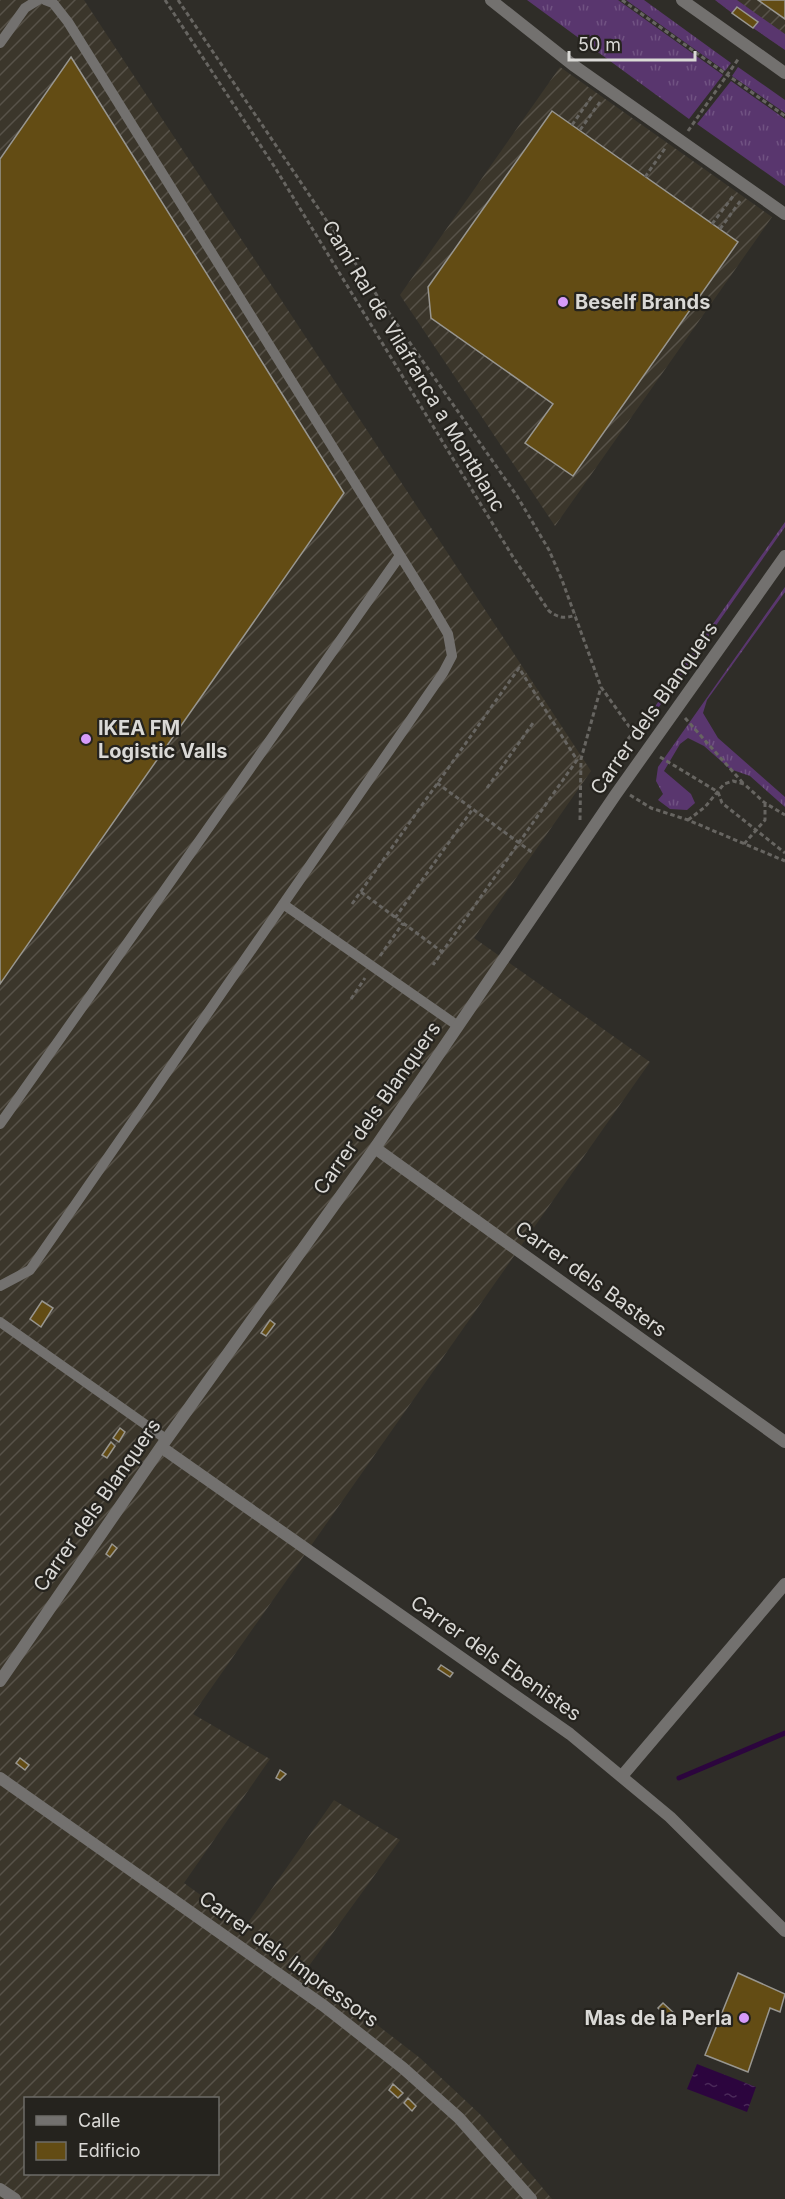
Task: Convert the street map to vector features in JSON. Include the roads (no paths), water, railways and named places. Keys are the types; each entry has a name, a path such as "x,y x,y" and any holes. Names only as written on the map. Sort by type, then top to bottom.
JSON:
{"street":[{"path":"491,0 573,65 785,214"},
{"path":"682,0 785,73"},
{"name":"Carrer dels Blanquers","path":"0,1681 164,1443 375,1148 621,788 785,556"},
{"name":"Carrer dels Basters","path":"375,1148 785,1442"},
{"name":"Carrer dels Ebenistes","path":"164,1443 570,1734 670,1817 785,1931"},
{"path":"622,1776 785,1584"},
{"name":"Carrer dels Impressors","path":"0,1778 324,2006 404,2068 459,2118 531,2199"},
{"path":"0,2189 15,2199"}],"lane":[{"path":"0,43 25,8 38,0"},
{"path":"0,1286 30,1270 443,674 452,656 448,634 68,22 53,3 45,0"},
{"path":"0,1124 399,557"},
{"path":"283,904 458,1026"},
{"path":"0,1322 164,1443"}],"water":[{"path":"697,2064 756,2087 747,2112 687,2089"}],"waterway":[{"path":"679,1778 785,1733"}],"place":[{"name":"Beself Brands","path":"563,302"},
{"name":"IKEA FM Logistic Valls","path":"86,739"},
{"name":"Mas de la Perla","path":"744,2018"}]}
